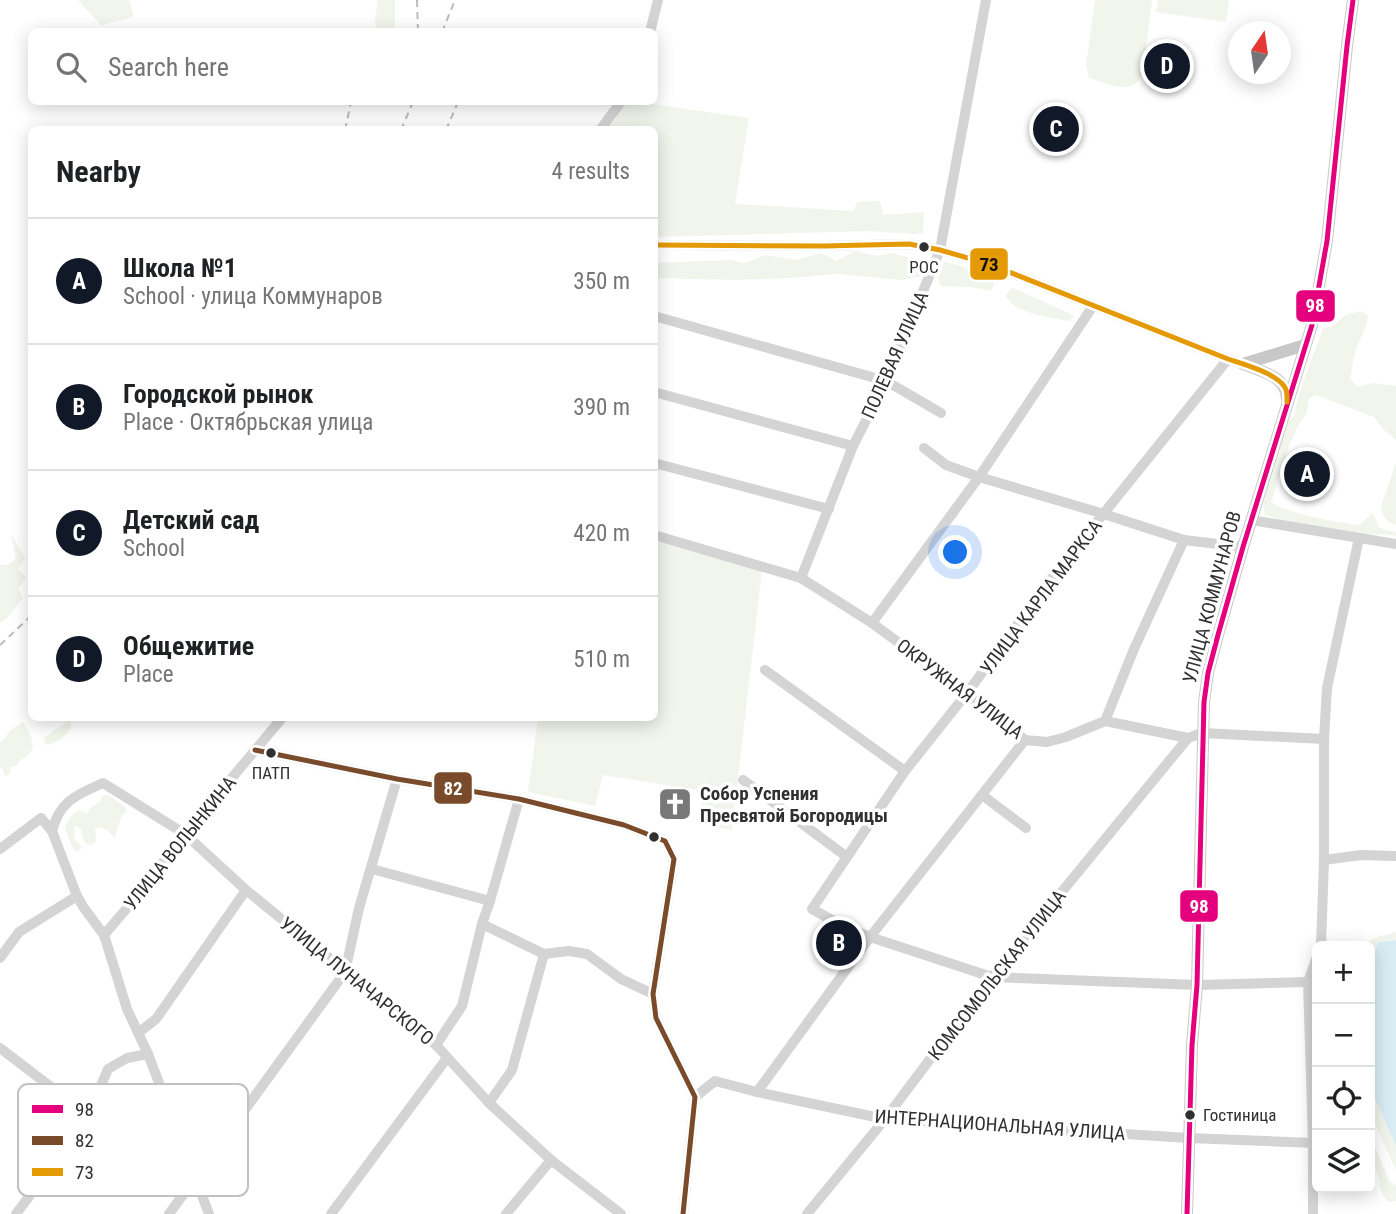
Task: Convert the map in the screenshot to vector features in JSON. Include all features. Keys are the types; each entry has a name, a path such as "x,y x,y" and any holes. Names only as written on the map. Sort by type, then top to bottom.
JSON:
{"main road":[{"name":"УЛИЦА КОММУНАРОВ","path":"1186,1214 1196,985 1202,733 1208,673 1251,520 1312,325 1327,241 1353,0"},
{"path":"1243,363 1305,345"},
{"path":"1267,356 1286,359 1296,373 1277,379"},
{"path":"1243,363 1277,379 1285,387 1287,402"}],"street":[{"path":"651,28 658,0"},
{"name":"ПОЛЕВАЯ УЛИЦА","path":"801,578 853,446 886,382 940,250 986,0"},
{"path":"603,126 619,105"},
{"path":"658,245 909,244 940,250 989,264 1243,363"},
{"path":"872,623 979,477 1093,306"},
{"path":"658,317 886,382 942,413"},
{"name":"УЛИЦА КАРЛА МАРКСА","path":"870,937 812,909 905,771 968,693 1055,574 1228,359"},
{"path":"658,393 853,446"},
{"path":"924,448 946,465 979,477 1184,540 1243,547"},
{"path":"658,464 828,509"},
{"path":"1251,520 1396,544"},
{"name":"ОКРУЖНАЯ УЛИЦА","path":"658,535 801,578 872,623 968,693 1025,740 1047,742 1105,721"},
{"path":"1321,941 1327,688 1359,538"},
{"path":"1184,540 1134,649 1105,721 1188,737 1202,733 1324,739"},
{"path":"765,670 905,771"},
{"name":"УЛИЦА ВОЛЫНКИНА","path":"104,935 279,721"},
{"name":"КОМСОМОЛЬСКАЯ УЛИЦА","path":"807,1214 885,1119 992,978 1188,737"},
{"path":"757,1092 870,937 1025,740"},
{"path":"255,750 397,779 519,799 624,825 665,841 674,859 653,994 656,1018 695,1097 683,1214"},
{"path":"248,1106 345,972 359,908 397,779"},
{"path":"743,780 847,857"},
{"name":"УЛИЦА ЛУНАЧАРСКОГО","path":"52,831 60,809 76,795 103,783 185,834 246,890 436,1045 489,1103 551,1160 621,1214"},
{"path":"982,795 1026,828"},
{"path":"436,1045 462,1006 482,924 519,799"},
{"path":"0,849 41,818 52,831 77,896 104,935 127,1009 160,1084"},
{"path":"1324,860 1361,855 1396,856"},
{"path":"372,869 490,901"},
{"path":"138,1033 156,1019 246,890"},
{"path":"0,958 19,932 77,896"},
{"path":"482,924 544,954 569,951 587,954 621,979 653,994"},
{"path":"870,937 992,978 1196,985 1308,982"},
{"path":"489,1103 512,1070 544,954"},
{"path":"1312,971 1308,982 1313,1130"},
{"path":"0,1048 47,1084"},
{"path":"102,1084 108,1069 127,1058 148,1054"},
{"path":"331,1214 447,1058"},
{"name":"ИНТЕРНАЦИОНАЛЬНАЯ УЛИЦА","path":"695,1097 715,1081 885,1119 1312,1143"},
{"path":"506,1214 551,1160"},
{"path":"1313,1193 1313,1214"},
{"path":"16,1214 29,1196"},
{"path":"169,1214 182,1196"},
{"path":"202,1196 209,1214"}],"shaded area":[{"path":"78,0 129,0 134,17 101,25"},
{"path":"378,0 395,0 394,28 377,28"},
{"path":"1095,0 1152,0 1143,74 1130,86 1112,86 1089,78 1086,65"},
{"path":"1158,0 1229,0 1226,22 1156,12"},
{"path":"625,105 658,105 749,118 735,204 854,211 857,202 880,201 883,215 924,212 923,233 870,231 658,237 658,126 611,126"},
{"path":"855,251 877,256 893,253 930,260 923,276 902,280 837,274 733,280 658,278 658,263 731,260 744,263 766,255 796,260 821,253 837,261"},
{"path":"944,262 962,266 986,277 994,284 991,291 941,286 938,278"},
{"path":"1013,288 1075,316 1068,321 1024,310 1012,304 1005,295"},
{"path":"1361,311 1368,316 1355,353 1350,379 1357,387 1373,383 1396,386 1396,440 1374,417 1316,395 1309,398 1307,413 1289,446 1271,502 1300,514 1359,525 1373,513 1379,527 1396,532 1396,536 1358,534 1288,521 1265,515 1263,505 1288,422 1294,416 1299,394 1323,328 1334,326 1345,315"},
{"path":"1396,463 1396,525 1385,518 1381,506"},
{"path":"11,534 25,558 18,569 26,577 18,589 23,598 0,623 0,565 7,565 16,559"},
{"path":"658,542 762,570 732,830 699,824 704,791 603,775 595,806 528,792 538,721 658,721"},
{"path":"70,721 71,728 54,743 47,745 44,742 45,737"},
{"path":"23,722 32,738 33,747 16,766 11,766 10,774 5,776 0,766 0,743 11,730"},
{"path":"107,794 127,811 121,817 115,838 101,827 95,829 96,840 93,845 86,844 81,829 75,825 75,840 82,847 78,852 72,847 65,828 67,823 80,810 88,814 90,808"},
{"path":"1396,932 1396,940 1378,942 1375,951 1375,941 1371,941"},
{"path":"1396,940 1396,1146 1375,1099 1375,951 1378,942"},
{"path":"1375,1099 1396,1146 1396,1170 1375,1124"},
{"path":"1375,1146 1389,1181 1396,1185 1396,1201 1388,1202 1382,1194 1375,1168"}],"railway":[{"path":"417,0 418,28"},
{"path":"444,28 455,0"},
{"path":"346,126 350,105"},
{"path":"403,126 412,105"},
{"path":"448,126 457,105"},
{"path":"0,645 28,619"}],"transit line":[{"name":"98","path":"1187,1214 1192,1045 1197,985 1204,702 1208,673 1243,547 1312,325 1327,241 1353,0"},
{"name":"73","path":"658,245 909,244 940,250 989,264 1274,377 1284,386 1287,402"},
{"name":"82","path":"255,750 397,779 519,799 624,825 665,841 674,859 653,994 656,1018 695,1097 683,1214"}],"place":[{"name":"Общежитие","path":"1167,66"},
{"name":"Детский сад","path":"1056,129"},
{"name":"РОС","path":"924,247"},
{"name":"Школа №1","path":"1307,474"},
{"name":"ПАТП","path":"271,753"},
{"name":"Собор Успения Пресвятой Богородицы","path":"675,804"},
{"name":"Городской рынок","path":"839,943"},
{"name":"Гостиница","path":"1190,1115"}]}
